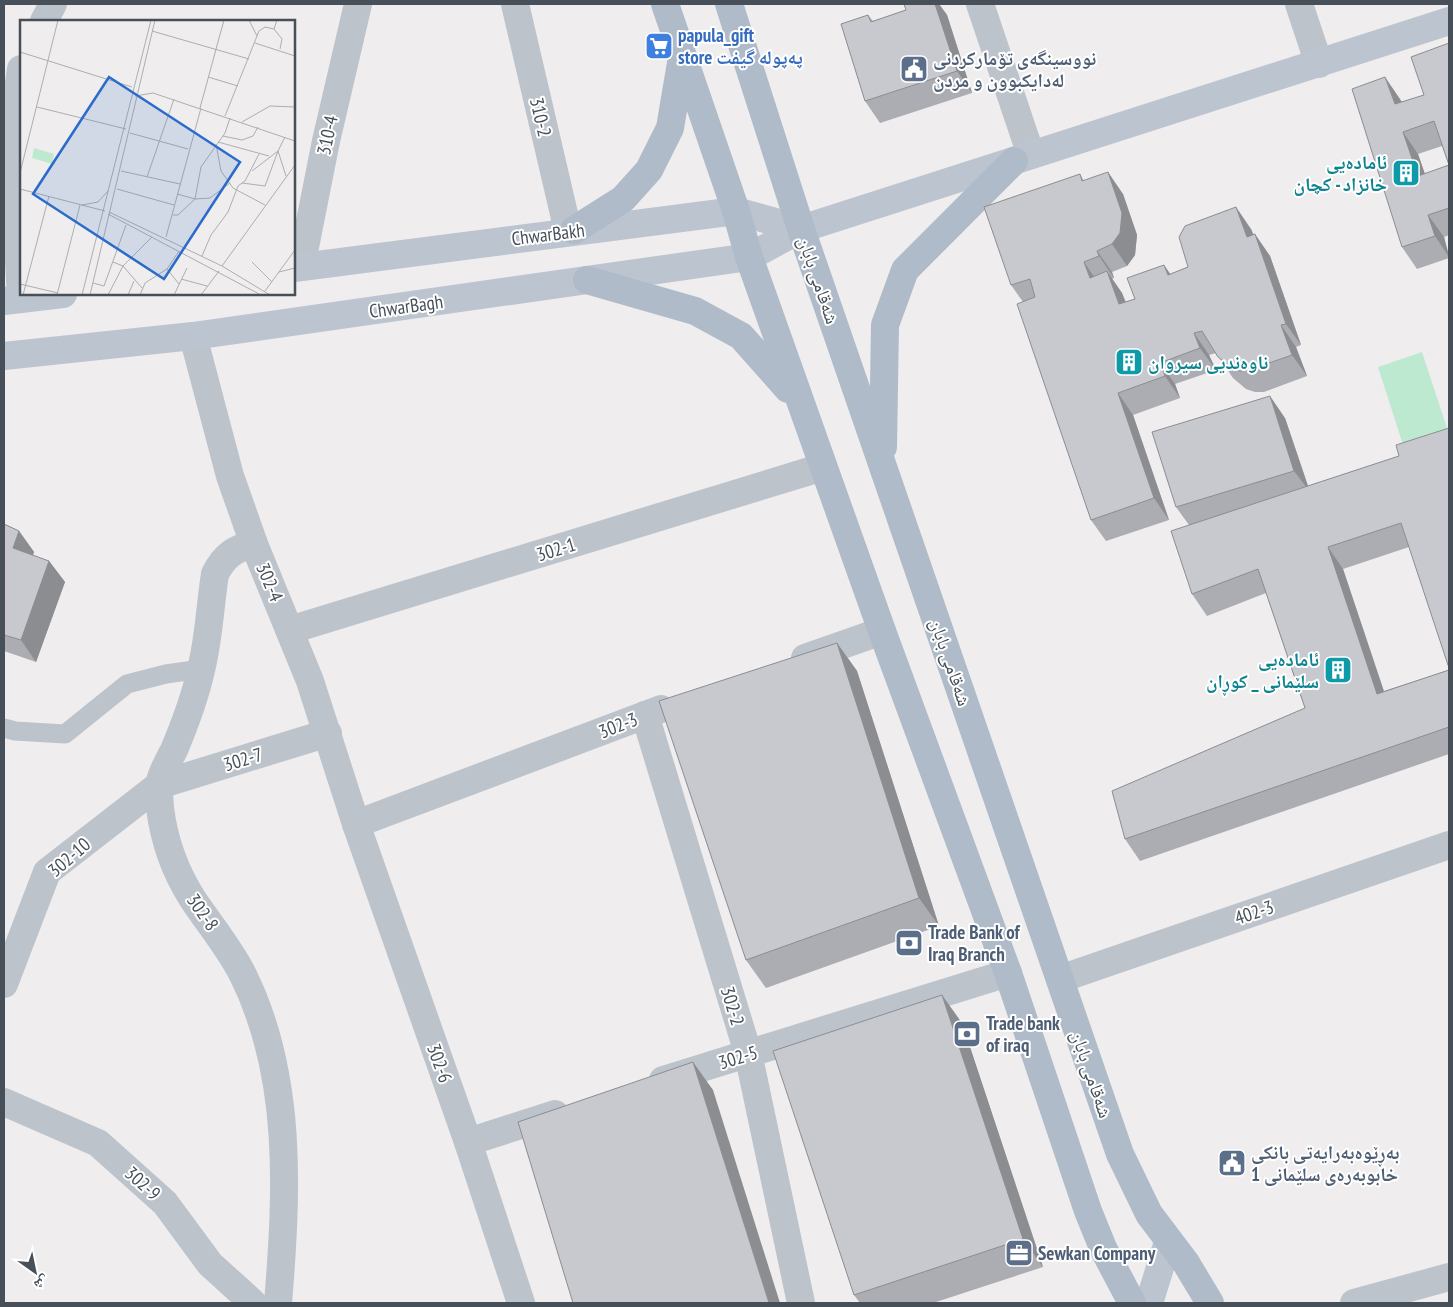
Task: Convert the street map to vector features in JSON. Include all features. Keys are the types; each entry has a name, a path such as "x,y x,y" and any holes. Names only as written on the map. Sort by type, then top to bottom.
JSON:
{"main road":[{"path":"665,4 736,211 748,257 882,631 1008,973 1088,1211 1103,1248 1132,1303"},
{"name":"شەقامی بابان","path":"730,4 801,229 1120,1154 1133,1185 1168,1242 1186,1264 1210,1303"},
{"name":"ChwarBagh","path":"4,356 193,336 748,257 801,229 1449,21"},
{"path":"571,231 623,199 649,170 670,128 682,53"},
{"path":"883,466 886,325 905,270 1022,158"},
{"name":"ChwarBakh","path":"297,267 736,211 801,229"},
{"path":"588,280 695,310 741,336 800,403"},
{"path":"13,299 53,295"},
{"path":"1149,1303 1168,1242"}],"street":[{"path":"45,20 53,4"},
{"name":"310-4","path":"297,267 358,4"},
{"name":"310-2","path":"515,4 571,231"},
{"path":"980,4 1022,158"},
{"path":"1299,4 1319,64"},
{"path":"13,299 12,133 14,83"},
{"name":"302-4","path":"193,336 230,476 254,544 290,630 328,733 356,824"},
{"name":"302-1","path":"290,630 823,468"},
{"name":"302-8","path":"254,544 241,547 230,553 221,563 215,574 201,669 190,710 159,785 164,832 171,855 192,898 226,945 242,974 268,1036 280,1102 283,1177 282,1251 278,1303"},
{"path":"781,666 882,631"},
{"name":"302-3","path":"356,824 681,702"},
{"name":"302-2","path":"645,714 748,1054 802,1303"},
{"name":"302-7","path":"159,785 328,733"},
{"name":"302-10","path":"4,984 47,872 159,785"},
{"name":"302-6","path":"356,824 468,1142 521,1303"},
{"name":"402-3","path":"1060,979 1449,845"},
{"name":"302-5","path":"636,1089 1008,973"},
{"name":"302-9","path":"4,1102 98,1143 164,1203 210,1264 253,1303"},
{"path":"468,1142 580,1106"},
{"path":"1354,1303 1449,1277"}],"lane":[{"path":"4,728 15,731 65,734 127,684 166,674 201,669"}],"green space":[{"path":"1422,352 1449,434 1404,448 1378,367"}],"building":[{"name":"نووسینگەی تۆمارکردنی لەدایکبوون و مردن","path":"904,4 935,4 957,71 865,101 841,24 868,15 871,22 906,10"},
{"path":"1449,43 1449,165 1449,208 1428,215 1435,236 1402,247 1352,89 1385,77 1395,104 1424,95 1411,57","holes":["1434,121 1449,165 1418,176 1403,132"]},
{"name":"ناوەندیی سیروان","path":"1108,172 1122,213 1120,233 1112,244 1097,251 1099,256 1084,262 1090,278 1107,271 1119,304 1135,299 1127,278 1164,265 1168,275 1188,267 1179,237 1185,226 1236,207 1247,237 1255,234 1286,324 1281,325 1292,355 1249,370 1240,371 1218,357 1202,331 1194,333 1200,348 1160,363 1165,376 1118,393 1154,498 1091,520 1017,304 1035,297 1030,279 1011,285 984,207 1080,174 1082,181"},
{"path":"1270,396 1294,471 1176,507 1152,432"},
{"name":"ئامادەیی سلێمانی _ کوڕان","path":"1449,428 1449,668 1401,523 1328,547 1377,694 1449,670 1449,727 1125,839 1112,791 1305,708 1258,569 1192,594 1171,531 1399,456 1396,445"},
{"path":"4,524 19,531 13,548 49,561 21,640 4,635"},
{"path":"837,643 919,898 746,960 659,701"},
{"path":"942,995 1023,1239 854,1295 773,1051"},
{"path":"693,1062 769,1303 573,1303 518,1122"}],"place":[{"name":"papula_gift store پەپولە گیفت","path":"659,46"},
{"name":"نووسینگەی تۆمارکردنی لەدایکبوون و مردن","path":"914,69"},
{"name":"ئامادەیی خانزاد - کچان","path":"1406,173"},
{"name":"ناوەندیی سیروان","path":"1129,362"},
{"name":"ئامادەیی سلێمانی _ کوڕان","path":"1338,670"},
{"name":"Trade Bank of Iraq Branch","path":"909,943"},
{"name":"Trade bank of iraq","path":"967,1034"},
{"name":"بەڕێوەبەرایەتی بانکی خابوبەرەی سلێمانی 1","path":"1232,1163"},
{"name":"Sewkan Company","path":"1019,1253"}]}
